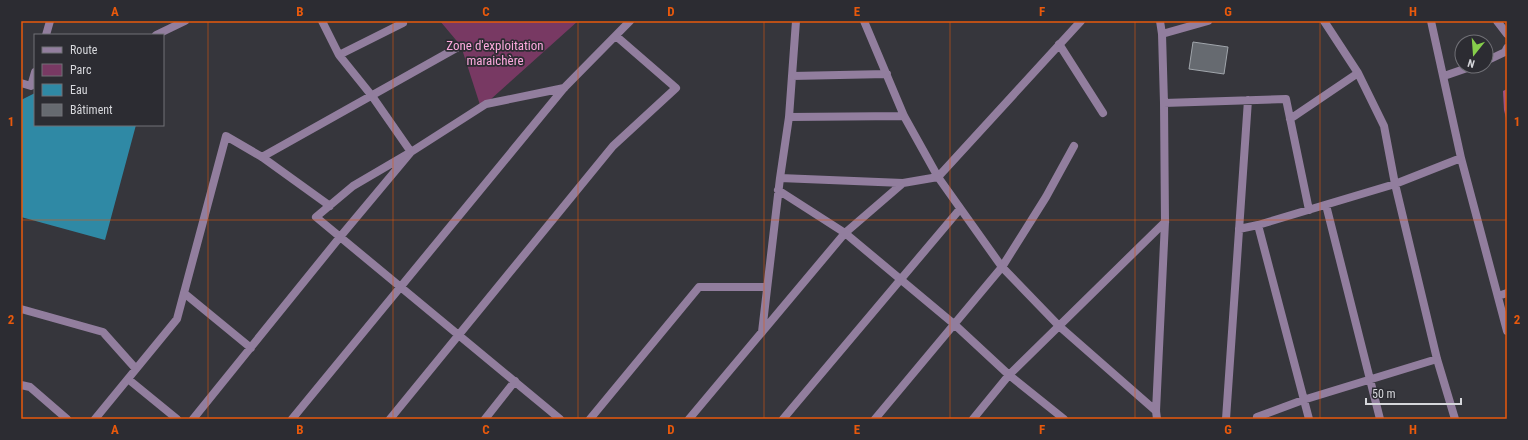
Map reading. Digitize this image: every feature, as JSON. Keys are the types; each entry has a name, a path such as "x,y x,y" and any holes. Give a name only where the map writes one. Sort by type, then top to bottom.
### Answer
{"street":[{"path":"46,34 50,21"},
{"path":"158,34 186,21"},
{"path":"322,21 339,55 372,96 412,152"},
{"path":"339,55 403,23 402,21"},
{"path":"292,419 564,88 630,21"},
{"path":"762,332 778,190 789,117 796,21"},
{"path":"864,21 904,116 938,177 1002,267 1059,326 1157,415"},
{"path":"780,178 903,183 938,177 1081,21"},
{"path":"1157,415 1165,222 1164,103 1162,34 1160,21"},
{"path":"1162,34 1208,21"},
{"path":"1324,21 1358,73 1384,126 1395,184 1437,359 1455,419"},
{"path":"1432,21 1461,158 1507,331"},
{"path":"1497,21 1507,34"},
{"path":"390,419 613,146 676,88 616,36"},
{"path":"1059,44 1103,113"},
{"path":"262,157 460,46"},
{"path":"1494,57 1505,52 1507,48"},
{"path":"1290,119 1358,73"},
{"path":"1444,76 1454,73"},
{"path":"792,76 887,74"},
{"path":"21,83 31,86 34,76"},
{"path":"560,419 316,217 352,186 412,152 486,104 564,88"},
{"path":"1164,103 1286,99 1309,210"},
{"path":"1226,419 1248,100"},
{"path":"789,117 904,116"},
{"path":"95,419 177,319 226,136 262,157 330,206"},
{"path":"875,419 1002,267 1046,198 1074,146"},
{"path":"194,419 340,237 412,152"},
{"path":"1240,229 1395,184 1461,158"},
{"path":"689,419 845,234 903,183"},
{"path":"778,190 845,234 954,324 1009,375 1064,419"},
{"path":"1326,205 1380,419"},
{"path":"784,419 960,209"},
{"path":"973,419 1009,375 1165,222"},
{"path":"1258,225 1309,419"},
{"path":"590,419 699,288 767,287"},
{"path":"184,293 251,348"},
{"path":"1498,296 1507,293"},
{"path":"21,309 103,332 136,369"},
{"path":"1257,417 1303,400 1437,359"},
{"path":"128,379 177,419"},
{"path":"485,419 515,382"},
{"path":"21,385 30,387 67,419"}],"green space":[{"name":"Zone d'exploitation maraichère","path":"440,21 578,21 481,108 461,46"}],"shaded area":[{"path":"1507,89 1507,122 1504,110 1503,91"}],"water":[{"path":"34,94 34,126 136,126 105,240 21,217 21,100"}],"building":[{"path":"1193,42 1228,47 1224,74 1189,69"}]}
